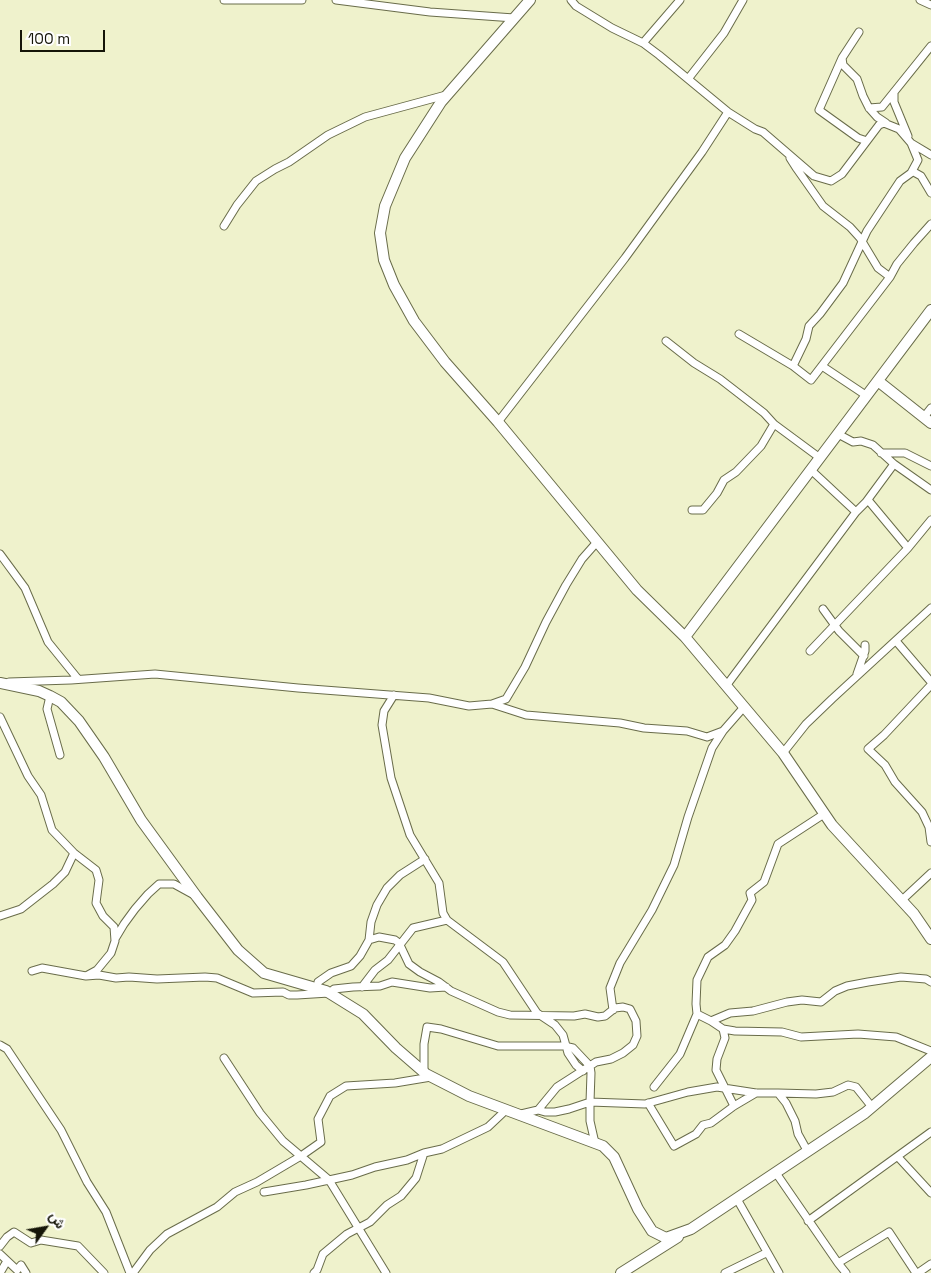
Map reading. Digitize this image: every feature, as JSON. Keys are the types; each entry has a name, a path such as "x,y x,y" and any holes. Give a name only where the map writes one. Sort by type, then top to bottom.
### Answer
{"street":[{"path":"224,0 302,0"},
{"path":"336,0 430,12 514,18"},
{"path":"530,0 447,95 405,158 385,206 380,233 384,260 394,285 414,321 445,362 498,422 637,590 685,637 783,753 832,825 901,901 914,914 931,926"},
{"path":"572,0 576,6 612,28 643,43 728,112 754,129 763,132 814,176 831,181 842,174 879,125 886,123"},
{"path":"643,43 680,0"},
{"path":"688,79 724,33 743,0"},
{"path":"920,0 931,5"},
{"path":"859,32 842,58 818,110 858,138 867,141"},
{"path":"869,108 882,107 931,46"},
{"path":"842,58 844,66 857,79 863,96 876,117 899,129 911,143 931,155"},
{"path":"793,366 806,339 809,326 843,283 867,231 900,181 912,171 918,160 894,102 894,92"},
{"path":"224,226 237,205 256,182 328,135 364,117 447,95"},
{"path":"498,422 625,258 702,152 728,112"},
{"path":"788,153 796,170 823,206 850,227 878,268 890,277"},
{"path":"912,171 921,176 931,193"},
{"path":"739,334 793,366 811,380 890,277 897,264 931,224"},
{"path":"685,637 931,310"},
{"path":"666,342 720,379 764,413 774,424 820,458"},
{"path":"822,366 867,396"},
{"path":"878,381 927,420 931,408"},
{"path":"692,510 703,510 717,493 724,480 736,472 761,446 774,424"},
{"path":"838,434 853,442 861,441 873,445 894,464 931,490"},
{"path":"881,453 905,453 931,466"},
{"path":"726,686 894,464"},
{"path":"811,470 856,512"},
{"path":"866,502 868,500 908,548"},
{"path":"810,651 908,548 931,520"},
{"path":"0,682 78,680 155,674 429,698 469,706 492,704 506,699 525,667 566,585 582,559 597,542"},
{"path":"0,554 25,588 48,642 78,680"},
{"path":"783,753 806,724 931,608"},
{"path":"823,609 835,626 864,656"},
{"path":"896,641 931,683 868,750 885,765 895,782 922,812 929,827 931,842"},
{"path":"856,677 864,656 865,645"},
{"path":"0,682 39,691 50,696 61,702 79,721 104,757 141,820 197,897 238,950 264,973 329,993 363,1014 396,1048 427,1074 469,1096 603,1146 614,1157 638,1209 652,1231 666,1238 691,1229"},
{"path":"394,695 384,711 382,725 391,778 410,835 439,883 443,913 448,920 503,962 537,1013 555,1026 562,1035 565,1046 576,1065 583,1071"},
{"path":"50,696 48,708 60,755"},
{"path":"492,704 526,715 687,731 708,737 723,731"},
{"path":"613,1010 610,988 620,963 652,910 674,865 688,817 712,748 723,731 744,707"},
{"path":"0,718 28,776 41,795 52,830 74,853 96,870 99,880 96,903 102,916 114,927 115,939"},
{"path":"654,1087 680,1054 697,1014 697,980 708,957 725,945 735,931 752,900 750,893 764,882 778,844 824,814"},
{"path":"0,916 21,909 53,884 65,872 74,853"},
{"path":"316,989 318,982 331,973 351,966 360,956 368,940 371,922 377,905 387,888 400,875 425,859"},
{"path":"901,901 931,873"},
{"path":"86,976 97,970 111,953 115,939 124,924 148,894 159,884 174,884 197,897"},
{"path":"914,914 931,939"},
{"path":"362,987 375,970 388,960 414,928 448,920"},
{"path":"368,940 379,937 394,940 400,945 409,964 420,972 446,987 510,1016 574,1016 585,1014 605,1016 615,1008 623,1007 630,1009 636,1021 637,1036 634,1045 623,1053 590,1066 557,1087 538,1110"},
{"path":"32,971 42,968 86,976 100,975 116,978 129,976 157,979 205,976 217,978 252,993 283,992 289,995 329,993 334,990 380,986 392,982 430,988 446,987"},
{"path":"711,1021 730,1013 753,1011 787,1002 802,1000 822,1002 841,989 868,982 901,977 926,979 931,982"},
{"path":"697,1014 723,1029 735,1031 782,1032 801,1037 858,1034 896,1037 931,1051"},
{"path":"427,1074 424,1044 427,1027 441,1029 498,1046 565,1046 573,1048 590,1066 590,1121 595,1143"},
{"path":"723,1029 725,1038 717,1059 716,1070 734,1106"},
{"path":"0,1045 7,1049 60,1130 87,1182 106,1212 132,1273 150,1250 167,1234 218,1207 235,1192 257,1182 321,1142 318,1119 330,1096 346,1086 395,1083 427,1074"},
{"path":"621,1273 808,1152 872,1107 931,1057"},
{"path":"224,1058 260,1114 283,1141 330,1180 386,1273"},
{"path":"518,1115 538,1110 555,1112 590,1102 618,1104 648,1103 717,1087 756,1093 816,1094 833,1092 848,1085 856,1087 872,1107"},
{"path":"648,1103 674,1146 696,1134 703,1124 711,1123 756,1093"},
{"path":"778,1093 792,1115 798,1134 808,1152"},
{"path":"264,1192 352,1175 442,1149 488,1127 506,1110"},
{"path":"808,1221 931,1132"},
{"path":"314,1273 323,1254 348,1234 370,1222 387,1205 401,1196 416,1178 424,1153"},
{"path":"898,1156 931,1193"},
{"path":"776,1173 846,1273"},
{"path":"737,1199 779,1273"},
{"path":"0,1246 14,1232 31,1243 41,1240 78,1246 104,1273"},
{"path":"838,1263 889,1232 917,1273 931,1264"},
{"path":"725,1273 766,1253"},
{"path":"0,1254 16,1270 21,1265 26,1273"},
{"path":"0,1273 7,1261"}]}
